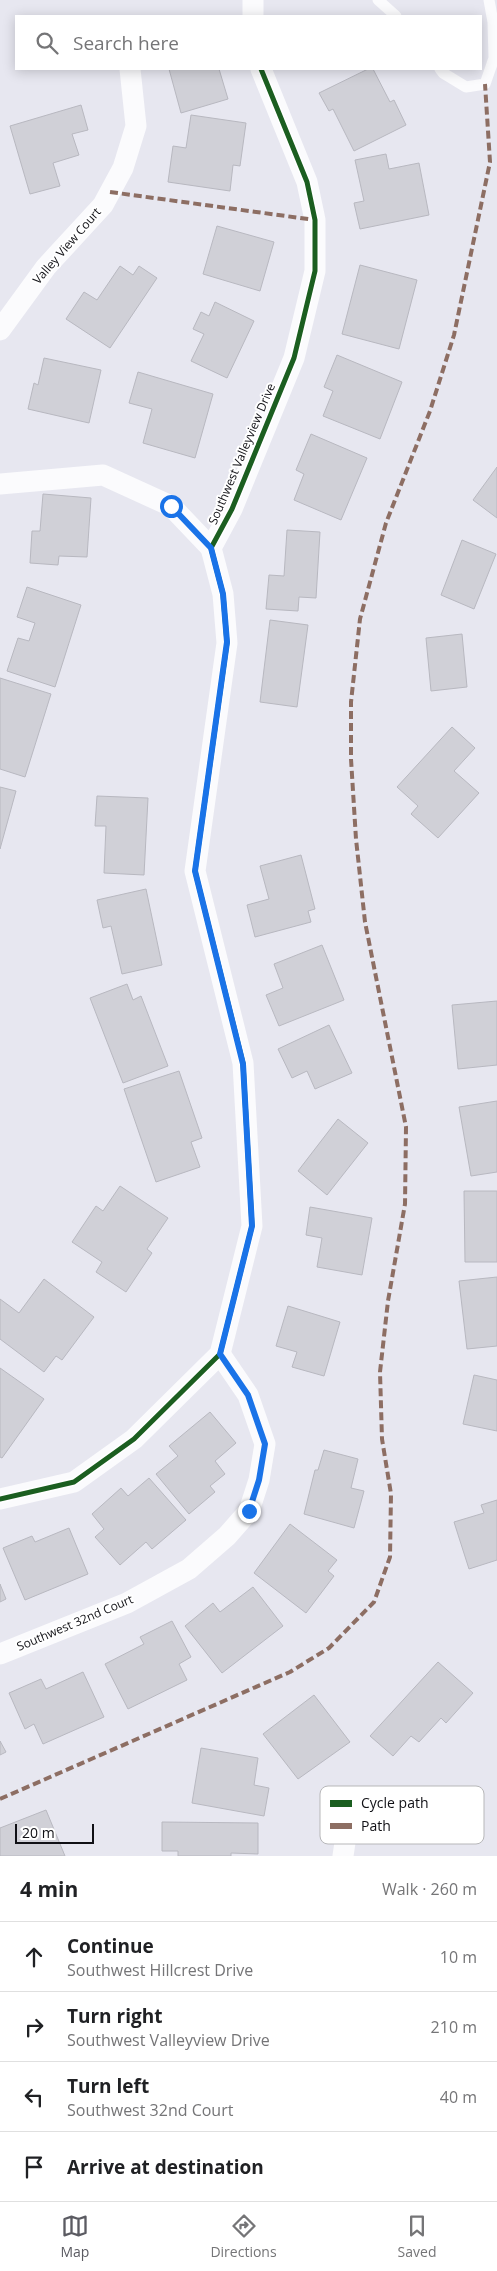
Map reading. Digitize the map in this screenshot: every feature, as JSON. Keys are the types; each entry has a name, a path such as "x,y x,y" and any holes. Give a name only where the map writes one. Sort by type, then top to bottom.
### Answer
{"street":[{"path":"253,0 253,15"},
{"name":"Valley View Court","path":"0,330 46,267 103,205 123,168 136,126 130,70"},
{"name":"Southwest Valleyview Drive","path":"211,548 232,509 294,358 316,270 315,220 307,182 261,70"},
{"path":"0,484 103,475 171,506 211,548 223,594 227,642 195,871 243,1064 252,1226 220,1354 134,1439 74,1482 0,1499"},
{"name":"Southwest 32nd Court","path":"0,1654 127,1603 189,1568 227,1536 249,1511 259,1480 265,1444 248,1395 220,1354"}],"lane":[{"path":"378,0 395,15"},
{"path":"441,70 466,86 485,84 494,58 493,22 489,0"}],"building":[{"path":"169,70 219,70 228,99 181,113"},
{"path":"366,70 374,70 390,102 394,100 406,125 354,151 333,109 329,111 319,93"},
{"path":"81,105 88,130 72,134 79,155 53,163 60,186 30,194 10,126"},
{"path":"191,115 246,123 240,166 233,165 230,191 168,182 173,146 186,148"},
{"path":"386,154 389,169 419,163 429,215 360,229 354,203 364,201 355,160"},
{"path":"217,226 274,242 260,291 203,274"},
{"path":"360,265 417,280 399,349 342,334"},
{"path":"120,266 133,275 139,266 157,278 110,348 66,319 84,292 97,300"},
{"path":"215,302 254,321 227,378 191,361 204,334 193,329 201,312 209,316"},
{"path":"337,355 402,382 380,439 323,416 333,391 324,387"},
{"path":"44,358 101,370 89,423 28,409 34,383 38,385"},
{"path":"138,372 213,394 195,458 143,443 152,409 129,403"},
{"path":"311,434 367,458 341,520 294,500 304,474 296,470"},
{"path":"497,467 497,518 473,500"},
{"path":"43,494 91,498 87,557 59,556 58,565 30,563 32,531 40,531"},
{"path":"287,530 320,532 316,598 299,597 298,611 266,609 269,575 284,576"},
{"path":"462,540 496,554 474,609 441,595"},
{"path":"27,587 81,605 55,687 7,671 18,638 29,641 35,623 17,617"},
{"path":"270,620 308,625 297,707 260,702"},
{"path":"462,634 467,687 431,691 426,638"},
{"path":"0,678 51,694 25,777 0,769"},
{"path":"452,727 475,748 454,771 479,793 438,838 411,814 418,806 397,787"},
{"path":"0,787 16,791 0,849"},
{"path":"97,796 148,798 144,875 104,873 106,826 95,826"},
{"path":"301,855 315,909 308,911 311,922 255,937 247,905 269,899 260,866"},
{"path":"146,889 162,965 122,974 111,926 103,928 97,900"},
{"path":"322,945 344,1000 279,1026 266,995 283,988 274,964"},
{"path":"127,984 133,1000 141,996 168,1066 123,1083 90,998"},
{"path":"497,1001 497,1065 458,1069 452,1005"},
{"path":"329,1025 352,1073 315,1089 307,1071 292,1078 278,1049"},
{"path":"179,1071 202,1138 191,1142 200,1167 156,1182 124,1089"},
{"path":"497,1101 497,1172 471,1176 459,1107"},
{"path":"338,1119 368,1143 327,1195 298,1171"},
{"path":"120,1186 168,1218 147,1249 152,1253 126,1292 96,1272 102,1262 72,1242 96,1206 103,1211"},
{"path":"464,1191 497,1191 497,1262 465,1262"},
{"path":"310,1207 372,1218 362,1275 317,1267 322,1238 306,1235"},
{"path":"497,1277 497,1346 467,1349 459,1281"},
{"path":"44,1279 94,1317 62,1360 56,1356 44,1372 0,1339 0,1299 19,1313"},
{"path":"288,1306 340,1322 324,1376 292,1367 297,1352 276,1346"},
{"path":"0,1368 44,1399 2,1458 0,1457"},
{"path":"474,1375 497,1380 497,1431 463,1424"},
{"path":"210,1412 236,1443 215,1461 225,1474 210,1486 215,1492 189,1514 156,1474 178,1456 169,1446"},
{"path":"324,1450 358,1459 351,1488 364,1491 354,1528 304,1514 315,1470 318,1470"},
{"path":"149,1478 186,1520 152,1549 146,1542 120,1565 95,1537 104,1529 92,1514 121,1488 128,1496"},
{"path":"497,1500 497,1560 469,1569 454,1522 484,1513 481,1505"},
{"path":"290,1524 337,1560 328,1571 334,1576 306,1613 254,1573"},
{"path":"69,1528 88,1574 25,1600 3,1548 32,1536 35,1542"},
{"path":"0,1584 6,1599 0,1602"},
{"path":"253,1587 283,1626 222,1673 185,1626 213,1603 220,1612"},
{"path":"172,1621 191,1657 179,1664 187,1680 128,1709 105,1664 144,1644 140,1637"},
{"path":"438,1662 473,1693 446,1723 441,1718 419,1742 411,1736 393,1756 370,1736"},
{"path":"83,1672 104,1717 43,1744 34,1724 25,1729 9,1693 41,1679 46,1689"},
{"path":"314,1695 350,1742 298,1779 263,1734"},
{"path":"0,1741 6,1752 0,1755"},
{"path":"201,1748 258,1758 254,1785 269,1788 264,1816 192,1803"},
{"path":"46,1810 65,1856 0,1856 0,1828"},
{"path":"162,1822 258,1823 258,1854 231,1853 231,1856 178,1856 178,1851 162,1851"}],"marked path":[{"path":"0,1799 290,1672 329,1648 374,1602 390,1557 391,1494 382,1439 380,1372 388,1301 405,1204 406,1127 365,922 356,839 351,759 351,702 360,619 386,523 430,411 454,335 490,162 485,84"},
{"path":"110,192 315,220"}],"cycle path":[{"path":"0,1499 74,1482 134,1439 220,1354 252,1226 243,1063 195,871 227,643 223,594 211,548 232,509 294,358 315,271 315,220 307,182 261,70"}],"route":[{"path":"171,506 211,548 223,594 227,642 195,871 243,1064 252,1226 220,1354 248,1395 265,1444 259,1480 249,1511"}]}
